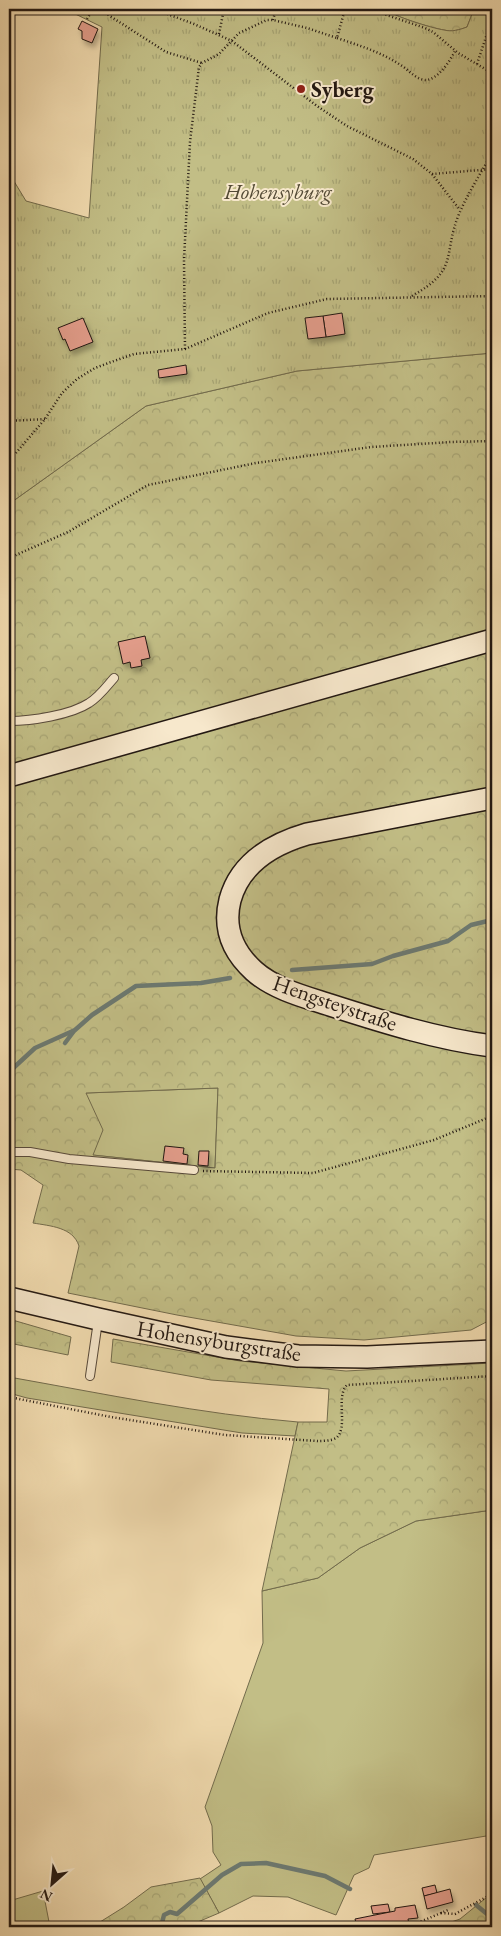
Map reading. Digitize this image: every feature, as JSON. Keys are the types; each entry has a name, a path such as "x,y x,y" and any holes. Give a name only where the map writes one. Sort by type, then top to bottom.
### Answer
{"main road":[{"path":"9,776 492,640"},
{"name":"Hengsteystraße","path":"492,798 307,834 289,840 254,861 239,877 232,893 227,926 232,942 246,963 264,979 304,996 392,1025 492,1046"},
{"name":"Hohensyburgstraße","path":"9,1298 226,1347 298,1356 367,1357 492,1351"}],"lane":[{"path":"9,721 35,719 78,709 96,698 114,678"},
{"path":"9,1152 30,1152 69,1159 194,1170"},
{"path":"90,1376 98,1319"}],"path":[{"path":"87,19 93,9"},
{"path":"99,9 166,52 202,63"},
{"path":"154,9 232,41 316,106 348,126 413,159 432,174 460,210"},
{"path":"219,35 224,9"},
{"path":"273,20 276,9"},
{"path":"338,38 346,9"},
{"path":"368,9 425,28 440,37 455,51 492,73"},
{"path":"185,350 184,260 190,142 199,68 202,63 219,54 240,33 267,20 307,28 384,55 419,79 427,80 434,77 444,68 455,51"},
{"path":"477,64 487,34 492,36"},
{"path":"411,297 430,286 446,266 460,210 492,153"},
{"path":"432,174 492,168"},
{"path":"9,461 45,419 62,393 77,379 95,368 134,354 185,350 268,313 327,299 492,296"},
{"path":"9,421 45,419"},
{"path":"9,558 68,532 148,485 256,463 371,447 492,441"},
{"path":"194,1170 313,1174 434,1140 492,1116"},
{"path":"9,1397 102,1415 225,1435 316,1441 330,1440 337,1437 340,1432 343,1393 347,1385 492,1376"},
{"path":"441,1913 455,1914 492,1894"},
{"path":"408,1927 448,1910"}],"green space":[{"name":"Hohensyburg","path":"65,9 384,9 412,21 450,31 467,27 474,9 492,9 492,353 297,371 146,406 9,504 9,173 26,201 89,218 102,27"},
{"path":"384,9 474,9 467,27 450,31 412,21"},
{"path":"492,353 492,1319 471,1330 364,1340 296,1336 68,1293 79,1246 72,1235 60,1228 33,1223 43,1185 21,1170 9,1169 9,504 146,406 297,371","holes":["218,1088 215,1168 93,1155 103,1130 86,1093"]},
{"path":"218,1088 215,1168 92,1155 86,1093"},
{"path":"9,1319 71,1337 68,1355 9,1343"},
{"path":"113,1339 240,1361 346,1371 492,1363 492,1510 416,1521 360,1548 318,1578 262,1591 298,1422 327,1422 329,1389 211,1380 111,1362"},
{"path":"9,1377 189,1409 298,1422 295,1436 242,1433 27,1398 9,1393"},
{"path":"492,1510 492,1835 374,1855 369,1868 354,1875 336,1915 288,1897 253,1896 219,1913 200,1879 221,1865 213,1852 212,1826 205,1807 263,1643 262,1591 318,1578 360,1548 416,1521"},
{"path":"200,1878 219,1913 186,1927 92,1927 151,1887"},
{"path":"43,1891 50,1927 9,1927 9,1901"},
{"path":"492,1893 492,1927 437,1927 460,1919"}],"building":[{"path":"82,21 98,29 92,43 82,39 82,31 78,29"},
{"path":"342,313 345,334 326,337 323,316"},
{"path":"323,316 326,337 308,339 305,318"},
{"path":"83,318 93,342 70,351 58,328"},
{"path":"186,365 187,374 159,378 158,370"},
{"path":"145,636 150,658 141,660 142,666 131,668 130,662 123,664 118,642"},
{"path":"165,1146 184,1148 183,1154 188,1155 187,1164 163,1161"},
{"path":"199,1151 209,1151 208,1166 198,1165"},
{"path":"435,1885 437,1893 424,1896 422,1888"},
{"path":"450,1889 453,1902 427,1909 424,1896"},
{"path":"388,1904 390,1912 373,1914 371,1906"},
{"path":"415,1905 418,1918 408,1919 409,1925 399,1927 357,1927 355,1919 395,1911 395,1908"}],"waterway":[{"path":"292,970 372,964 393,956 448,941 471,925 492,920"},
{"path":"9,1072 35,1048 75,1030 92,1015 136,986 201,983 230,978"},
{"path":"65,1043 74,1031"},
{"path":"161,1927 164,1915 170,1912 177,1914 222,1875 241,1864 266,1863 325,1876 350,1889"},
{"path":"476,1905 492,1918"}],"place":[{"name":"Syberg","path":"301,89"}]}
